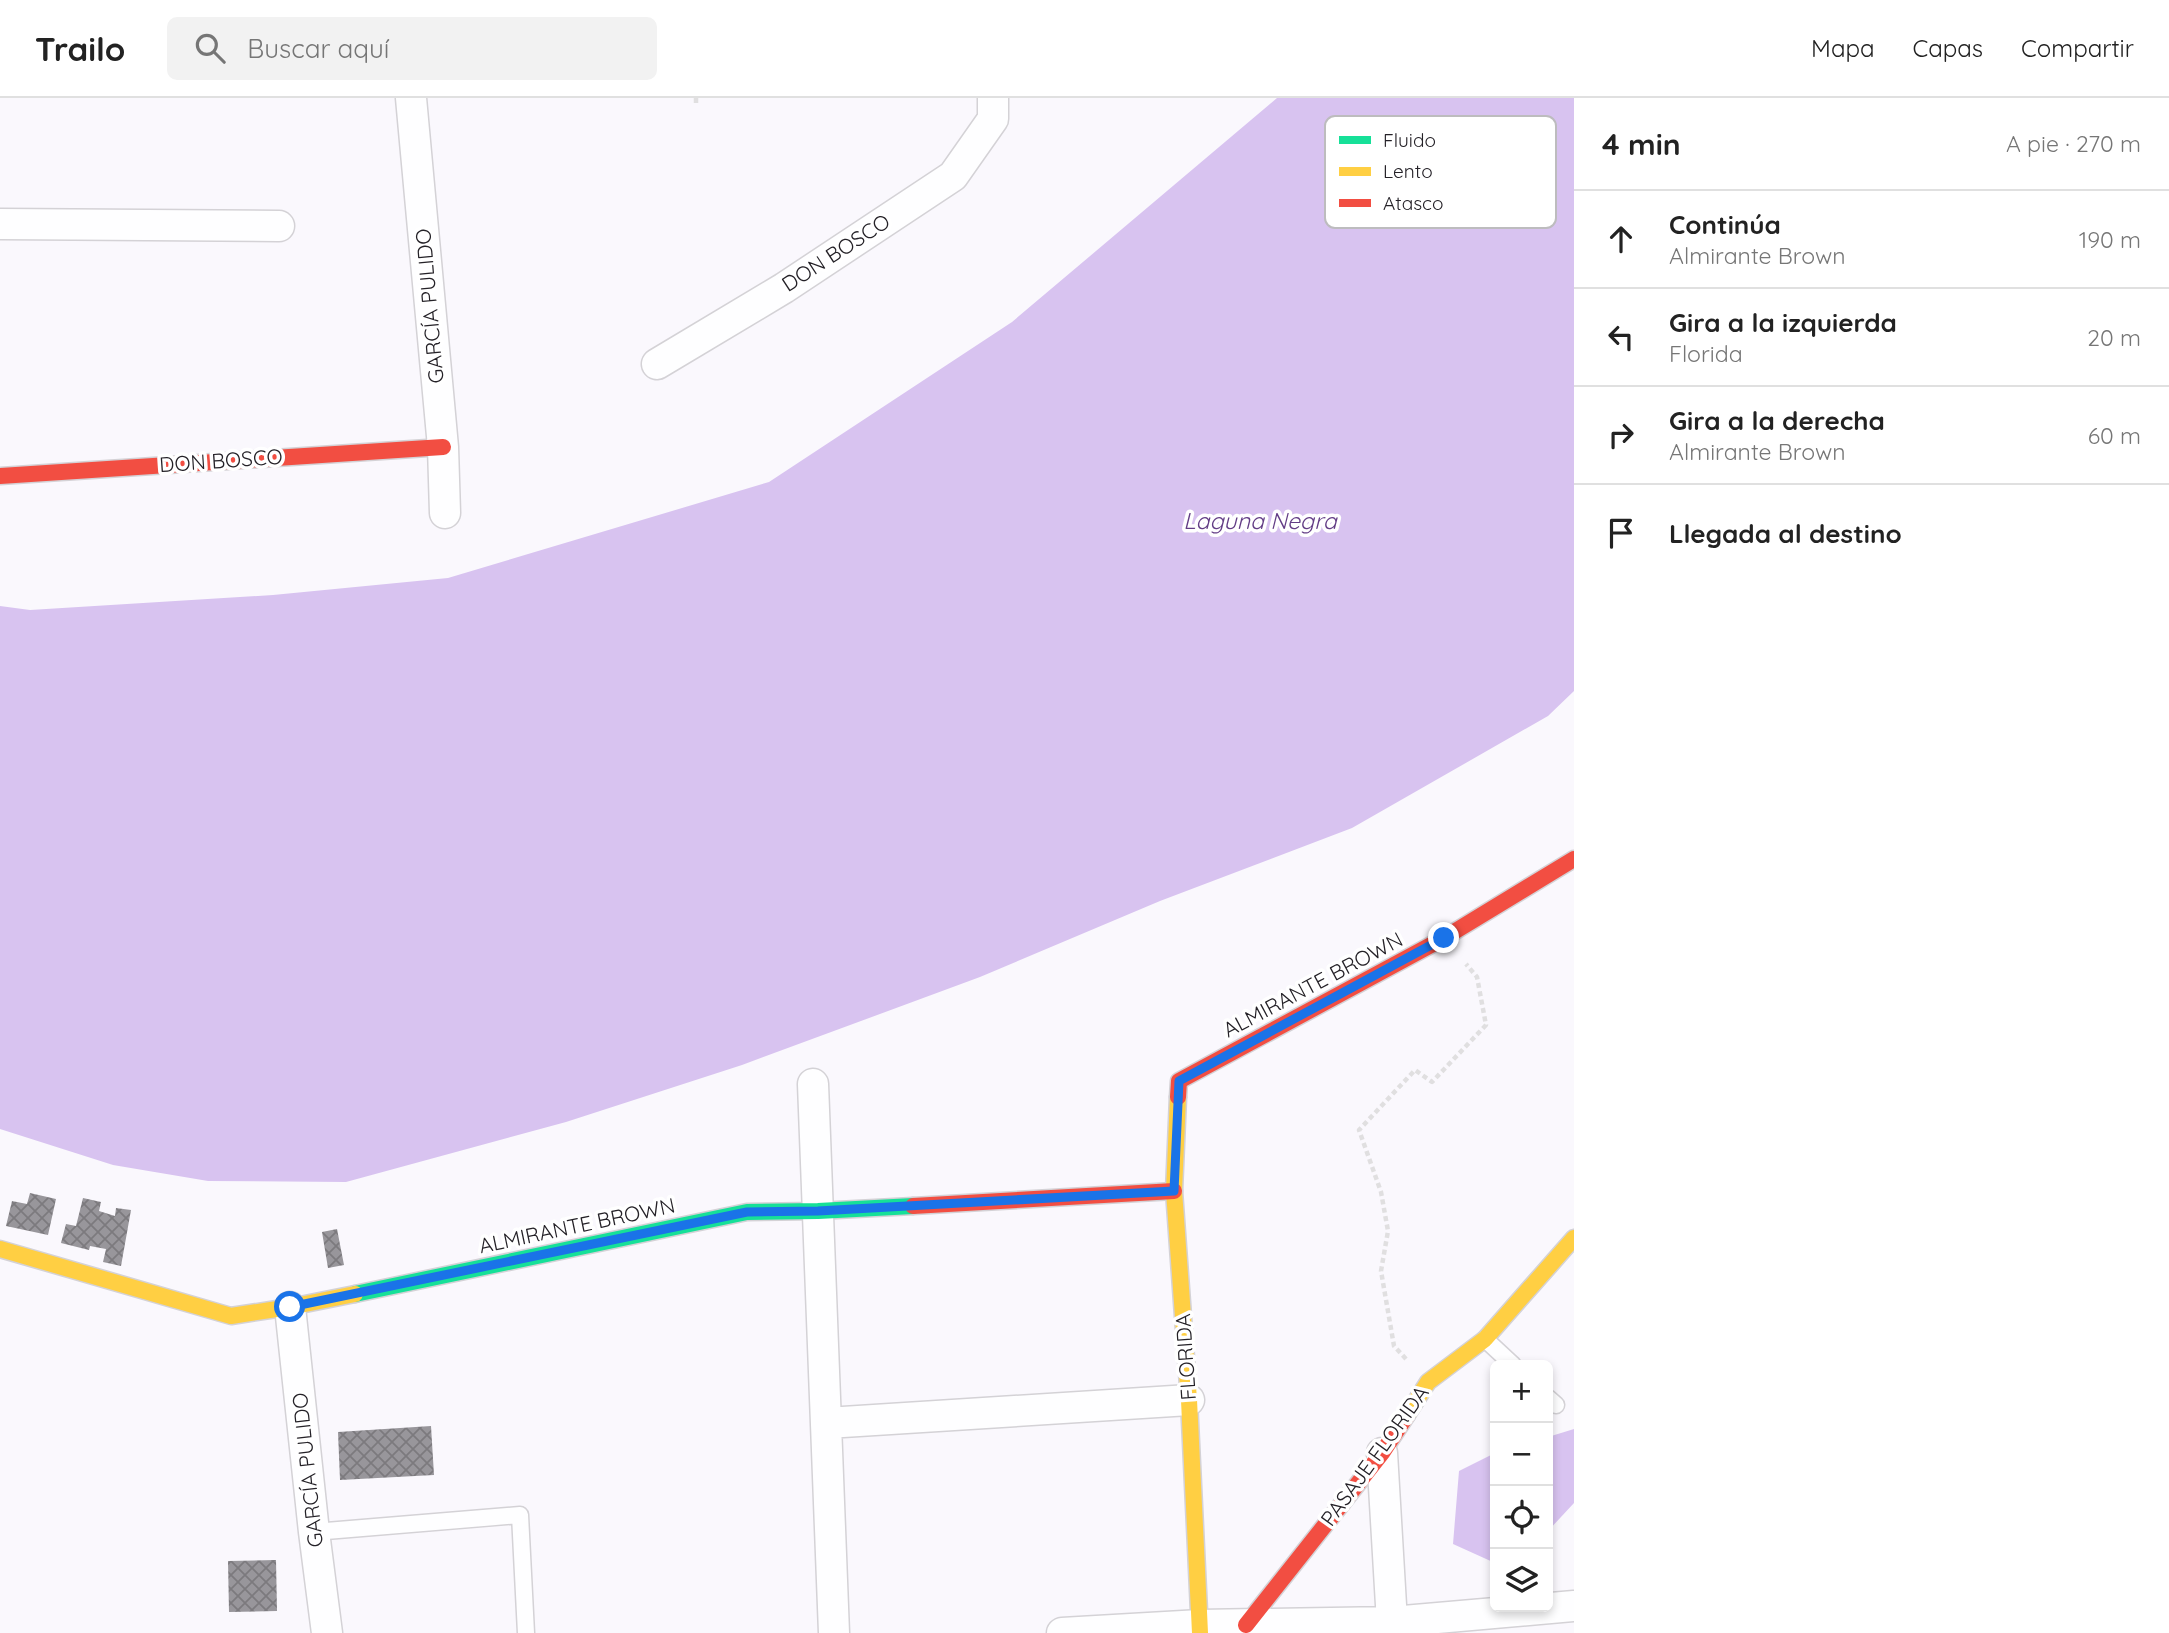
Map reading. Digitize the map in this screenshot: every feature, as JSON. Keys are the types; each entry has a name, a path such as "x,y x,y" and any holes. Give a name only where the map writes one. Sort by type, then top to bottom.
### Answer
{"street":[{"name":"GARCÍA PULIDO","path":"411,98 443,447 444,513"},
{"name":"DON BOSCO","path":"657,364 784,288 953,176 993,108"},
{"path":"0,224 279,226"},
{"name":"DON BOSCO","path":"0,476 443,447"},
{"name":"ALMIRANTE BROWN","path":"1179,1081 1444,938 1574,859"},
{"name":"FLORIDA","path":"1179,1081 1174,1191 1189,1400 1200,1629"},
{"path":"813,1084 834,1633"},
{"name":"ALMIRANTE BROWN","path":"0,1250 231,1316 290,1307 747,1212 818,1211 1174,1191"},
{"name":"PASAJE FLORIDA","path":"1246,1625 1382,1453 1428,1382 1485,1339 1574,1238"},
{"name":"GARCÍA PULIDO","path":"290,1307 327,1633"},
{"path":"827,1423 1189,1400"},
{"path":"1382,1453 1392,1622"},
{"path":"1062,1633 1392,1622 1574,1606"}],"lane":[{"path":"1485,1339 1508,1360"},
{"path":"314,1532 520,1515 526,1633"}],"path":[{"path":"1428,1382 1394,1346 1381,1271 1388,1231 1381,1192 1359,1130 1415,1070 1432,1082 1486,1025 1477,977 1444,938"}],"water":[{"name":"Laguna Negra","path":"1277,98 1574,98 1574,691 1548,716 1352,828 1160,901 980,977 742,1065 566,1122 346,1182 208,1181 113,1165 0,1129 0,606 30,610 273,595 448,578 769,482 1012,322"},
{"path":"1574,1429 1574,1503 1553,1526 1553,1486 1553,1435"},
{"path":"1490,1456 1490,1561 1453,1544 1459,1471"}],"building":[{"path":"30,1193 56,1199 48,1235 6,1226 12,1201 27,1204"},
{"path":"83,1198 101,1202 99,1211 115,1216 116,1208 131,1210 121,1266 103,1262 106,1249 90,1246 89,1250 61,1243 66,1224 76,1226"},
{"path":"337,1229 344,1265 328,1268 322,1232"},
{"path":"431,1426 434,1475 340,1480 338,1432"},
{"path":"276,1560 277,1611 229,1612 228,1561"}],"traffic: fast":[{"path":"355,1294 747,1212 913,1206"}],"traffic: slow":[{"path":"1178,1097 1174,1191 1189,1400 1200,1633"},
{"path":"1407,1415 1428,1382 1485,1339 1574,1238"},
{"path":"0,1249 231,1316 355,1294"}],"traffic: jam":[{"path":"0,476 443,447"},
{"path":"1178,1097 1179,1081 1444,938 1574,859"},
{"path":"913,1206 1174,1191"},
{"path":"1246,1625 1382,1453 1407,1415"}],"route":[{"path":"290,1307 747,1212 818,1211 1174,1191 1179,1081 1444,938"}]}
